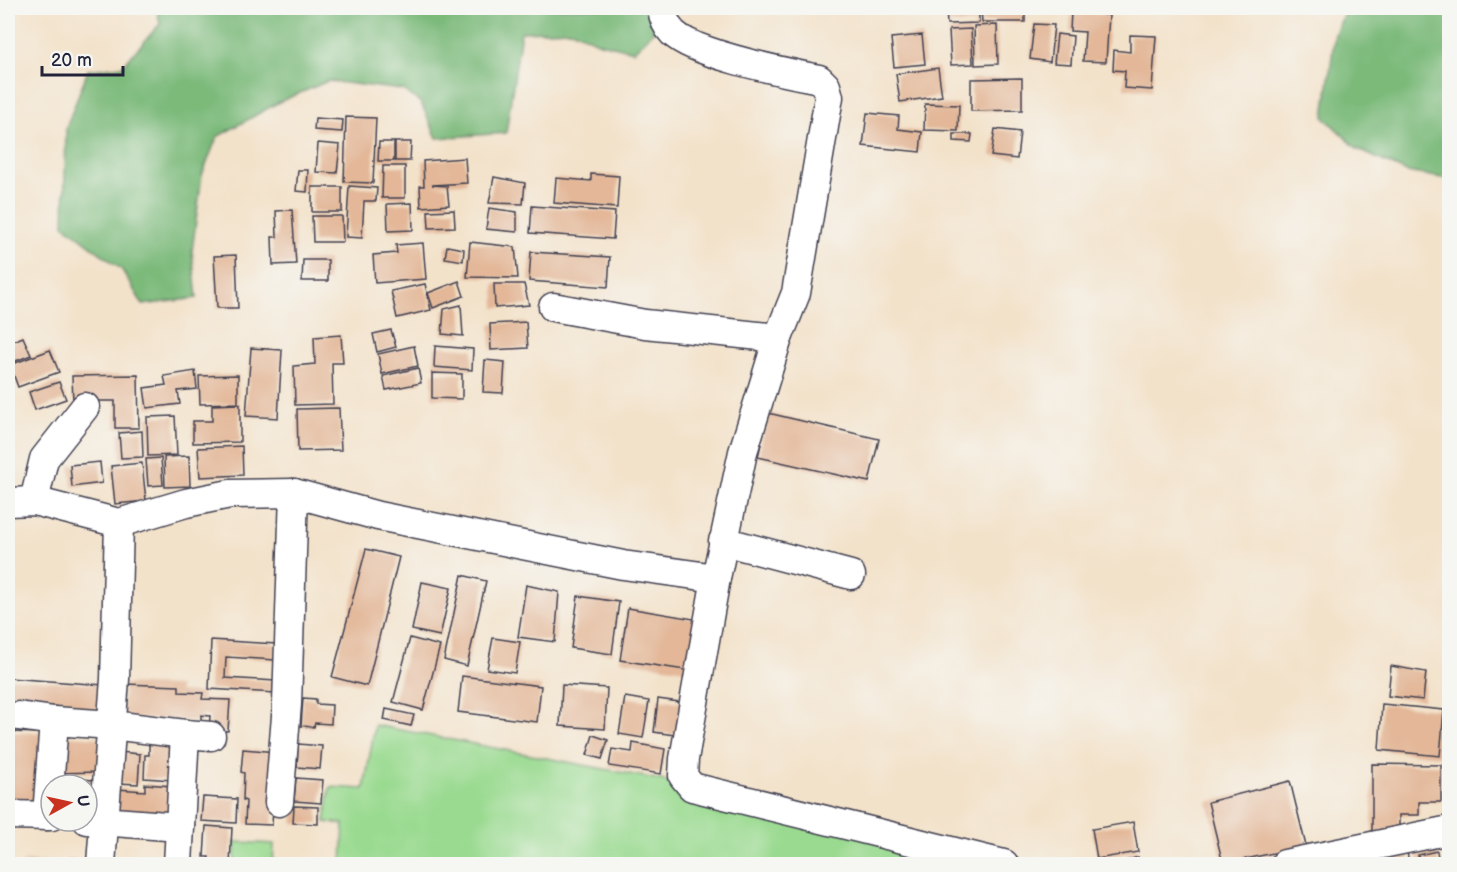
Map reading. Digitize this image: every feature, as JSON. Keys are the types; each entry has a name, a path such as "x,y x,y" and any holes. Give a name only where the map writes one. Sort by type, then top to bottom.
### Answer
{"street":[{"path":"662,8 663,18 671,32 684,41 751,64 819,79 826,86 829,97 796,293 778,338 743,452 723,541 684,759 683,776 692,787 987,862"},
{"path":"553,307 645,324 778,338"},
{"path":"85,407 44,459 20,501 119,524 186,503 230,494 294,493 400,521 623,564 716,578"},
{"path":"279,802 287,704 294,493"},
{"path":"99,798 112,725 119,524"},
{"path":"723,541 851,575"},
{"path":"18,716 198,735 180,827 178,864"},
{"path":"51,773 54,721"},
{"path":"8,819 39,817"},
{"path":"99,821 180,827"},
{"path":"1284,864 1319,860 1449,830"},
{"path":"97,833 101,864"}],"green space":[{"path":"157,8 676,8 634,51 600,43 571,30 521,32 506,133 437,138 421,103 403,90 328,81 279,102 217,137 202,175 192,251 197,298 143,305 122,270 64,225 66,128 88,70 122,66 160,24"},
{"path":"1347,8 1449,8 1449,179 1407,172 1357,149 1324,117 1335,33"},
{"path":"375,725 661,780 963,860 962,864 342,864 344,824 325,822 330,787 364,789"},
{"path":"235,842 274,844 273,864 235,864"}],"building":[{"path":"946,8 979,8 979,23 947,24"},
{"path":"981,8 1025,8 1025,22 982,22"},
{"path":"1071,12 1109,15 1106,62 1083,61 1085,32 1070,31"},
{"path":"1034,24 1054,25 1050,62 1030,59"},
{"path":"997,25 998,64 975,65 974,26"},
{"path":"971,29 973,64 951,65 949,30"},
{"path":"1057,34 1073,36 1071,64 1054,63"},
{"path":"922,35 925,64 894,67 891,38"},
{"path":"1130,35 1156,36 1152,90 1124,88 1125,71 1113,70 1114,50 1130,52"},
{"path":"938,68 942,96 900,102 896,74"},
{"path":"1022,78 1022,110 971,111 971,79"},
{"path":"925,104 959,105 958,131 924,130"},
{"path":"867,113 899,116 898,129 922,132 920,152 863,146"},
{"path":"346,117 376,118 373,183 344,182"},
{"path":"315,118 343,120 342,132 314,130"},
{"path":"995,129 1020,132 1017,159 991,156"},
{"path":"954,134 972,134 971,142 954,141"},
{"path":"379,142 394,142 394,161 378,161"},
{"path":"395,142 411,142 410,161 395,161"},
{"path":"318,143 340,145 337,173 316,172"},
{"path":"465,158 467,183 432,185 447,186 449,205 421,207 420,186 424,186 423,161"},
{"path":"383,166 405,166 405,198 382,198"},
{"path":"298,170 308,170 307,192 296,191"},
{"path":"591,174 619,176 617,208 554,203 556,178 591,181"},
{"path":"494,177 525,183 523,204 489,203"},
{"path":"349,186 377,188 376,201 364,201 362,238 346,237"},
{"path":"312,187 342,187 342,212 312,212"},
{"path":"412,203 413,230 388,231 387,204"},
{"path":"532,206 615,212 613,239 530,233"},
{"path":"489,208 517,212 517,232 486,229"},
{"path":"292,210 296,264 273,265 272,237 277,237 276,211"},
{"path":"454,210 455,227 429,228 428,211"},
{"path":"312,216 342,216 343,242 313,242"},
{"path":"470,242 515,247 518,278 467,277"},
{"path":"423,243 426,279 375,283 373,255 397,253 396,245"},
{"path":"447,246 464,249 463,261 445,258"},
{"path":"531,252 610,257 608,287 529,281"},
{"path":"236,255 238,308 217,308 214,256"},
{"path":"303,260 328,260 328,281 302,281"},
{"path":"459,281 464,296 433,308 428,293"},
{"path":"425,284 431,310 397,318 391,291"},
{"path":"494,284 524,284 529,305 495,308"},
{"path":"461,305 463,336 442,334 444,309"},
{"path":"526,322 528,348 491,350 490,324"},
{"path":"391,330 396,347 377,352 373,334"},
{"path":"341,335 343,363 332,363 333,404 295,405 294,366 315,364 314,337"},
{"path":"23,337 31,355 8,364 8,343"},
{"path":"414,346 418,366 382,374 378,354"},
{"path":"435,346 473,349 472,370 434,367"},
{"path":"251,348 282,350 278,418 246,416"},
{"path":"50,350 59,372 18,387 10,365"},
{"path":"485,360 505,362 503,393 483,392"},
{"path":"418,368 421,383 386,390 383,376"},
{"path":"195,371 197,389 178,391 180,404 147,408 144,388 166,385 164,376"},
{"path":"432,373 462,374 462,399 432,398"},
{"path":"138,375 139,428 115,428 115,401 73,401 72,376"},
{"path":"238,375 238,403 200,404 199,376"},
{"path":"59,382 66,399 35,410 29,392"},
{"path":"240,404 240,442 193,443 193,421 212,421 212,405"},
{"path":"339,408 341,450 298,451 297,409"},
{"path":"768,413 879,439 869,482 758,457"},
{"path":"175,416 177,455 148,456 147,417"},
{"path":"142,431 143,457 121,458 119,433"},
{"path":"242,446 243,475 200,477 198,448"},
{"path":"189,456 190,486 165,487 164,457"},
{"path":"161,458 163,485 148,486 146,459"},
{"path":"100,462 102,483 72,487 70,465"},
{"path":"142,463 146,501 115,504 111,466"},
{"path":"366,549 399,557 367,686 332,677"},
{"path":"462,575 486,581 467,666 444,660"},
{"path":"422,582 451,588 440,636 412,630"},
{"path":"526,585 559,592 555,642 518,637"},
{"path":"578,596 619,602 612,654 571,648"},
{"path":"628,608 706,621 698,672 620,660"},
{"path":"410,638 440,646 423,710 393,702"},
{"path":"493,638 520,642 515,673 487,669"},
{"path":"211,640 277,644 276,660 226,657 225,678 276,681 275,693 209,689"},
{"path":"1391,666 1426,672 1423,700 1388,696"},
{"path":"462,676 541,686 537,722 458,712"},
{"path":"8,678 104,685 102,714 8,708"},
{"path":"124,684 179,686 179,692 203,693 202,699 230,700 228,731 209,730 210,716 201,715 201,722 122,717"},
{"path":"562,685 607,688 605,729 560,726"},
{"path":"625,697 649,701 643,738 619,734"},
{"path":"303,698 316,699 316,704 332,705 331,724 315,723 314,727 301,726"},
{"path":"658,699 686,703 681,736 654,732"},
{"path":"1382,704 1444,710 1440,756 1379,750"},
{"path":"386,709 414,715 411,726 384,720"},
{"path":"8,732 41,733 37,809 8,808"},
{"path":"58,735 101,738 99,772 56,773"},
{"path":"593,735 608,740 602,759 587,755"},
{"path":"149,743 172,744 172,780 144,778 145,755 149,755"},
{"path":"633,743 665,749 661,774 609,766 612,749 632,752"},
{"path":"298,744 322,746 320,769 297,767"},
{"path":"243,749 276,752 272,825 245,824 244,773 241,772"},
{"path":"119,752 140,754 138,784 117,783"},
{"path":"1372,764 1441,765 1441,802 1419,802 1419,815 1399,815 1399,836 1372,836"},
{"path":"296,778 323,780 321,803 294,801"},
{"path":"1290,781 1306,846 1223,864 1208,802"},
{"path":"145,784 172,786 169,820 116,810 117,789 145,791"},
{"path":"203,797 237,799 236,823 201,821"},
{"path":"294,806 318,807 318,824 293,823"},
{"path":"1133,822 1138,852 1097,859 1092,829"},
{"path":"206,826 232,828 230,864 208,864 209,857 204,857"},
{"path":"1407,851 1409,864 1379,864 1378,856"},
{"path":"1437,851 1439,864 1419,864 1418,855"},
{"path":"1138,857 1140,864 1116,864"},
{"path":"68,859 93,861 93,864 68,864"},
{"path":"23,861 62,863 62,864 23,864"}]}
